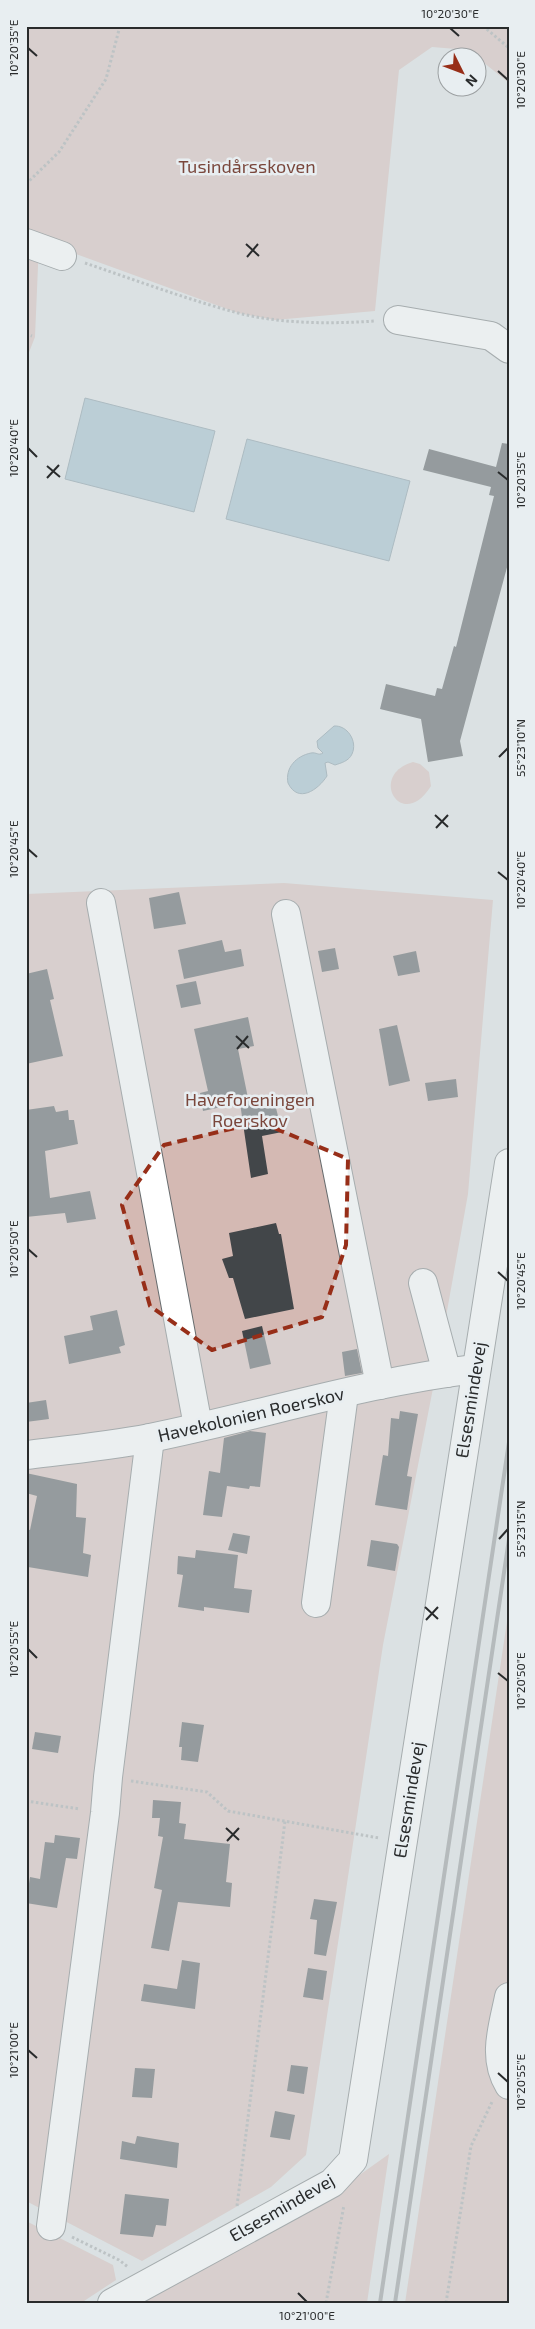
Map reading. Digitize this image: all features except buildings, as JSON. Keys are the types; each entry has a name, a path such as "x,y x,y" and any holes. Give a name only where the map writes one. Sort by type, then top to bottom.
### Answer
{"street":[{"path":"26,243 62,256"},
{"path":"398,320 491,336 509,349"},
{"path":"101,903 198,1426"},
{"path":"286,914 380,1386"},
{"name":"Elsesmindevej","path":"112,2303 332,2182 353,2160 475,1369 509,1163"},
{"path":"423,1283 447,1373"},
{"name":"Havekolonien Roerskov","path":"26,1455 150,1438 380,1386 475,1369"},
{"path":"316,1603 344,1394"},
{"path":"51,2226 105,1813 150,1438"},
{"path":"506,2081 498,2048 509,1997"}],"path":[{"path":"26,184 59,152 106,79 120,26"},
{"path":"483,26 509,48"},
{"path":"62,256 238,313 275,320 341,323 398,320"},
{"path":"26,334 32,336"},
{"path":"108,1777 207,1792 228,1811 402,1842"},
{"path":"26,1801 105,1813"},
{"path":"233,2237 285,1821"},
{"path":"446,2303 471,2146 506,2081"},
{"path":"326,2303 346,2198"},
{"path":"51,2226 119,2260 135,2274 141,2286"}],"highlighted area":[{"path":"260,1122 348,1159 346,1245 322,1317 212,1350 150,1306 122,1205 164,1145"}],"green space":[{"name":"Tusindårsskoven","path":"26,26 509,26 509,83 488,66 488,48 432,47 399,70 375,311 275,320 238,313 54,246 39,243 35,337 26,360"},
{"path":"413,762 420,764 429,772 431,786 420,799 409,804 400,802 394,796 391,788 392,778 399,769"},
{"name":"Haveforeningen Roerskov","path":"284,883 493,900 468,1194 435,1378 383,1645 306,2155 271,2187 142,2261 26,2201 26,894"},
{"path":"509,1608 509,2303 405,2303"},
{"path":"389,2154 367,2303 142,2303 306,2213"},
{"path":"26,2221 113,2265 116,2280 81,2303 26,2303"}],"water":[{"path":"85,398 215,431 194,512 65,479"},
{"path":"247,439 410,481 389,561 226,519"},
{"path":"334,726 343,728 350,735 354,744 351,756 347,760 335,765 328,762 325,763 327,776 319,786 308,793 297,793 288,783 290,768 301,757 311,753 323,753 318,748 317,741"}],"railway":[{"path":"380,2303 509,1442"},
{"path":"395,2303 509,1539"}]}
